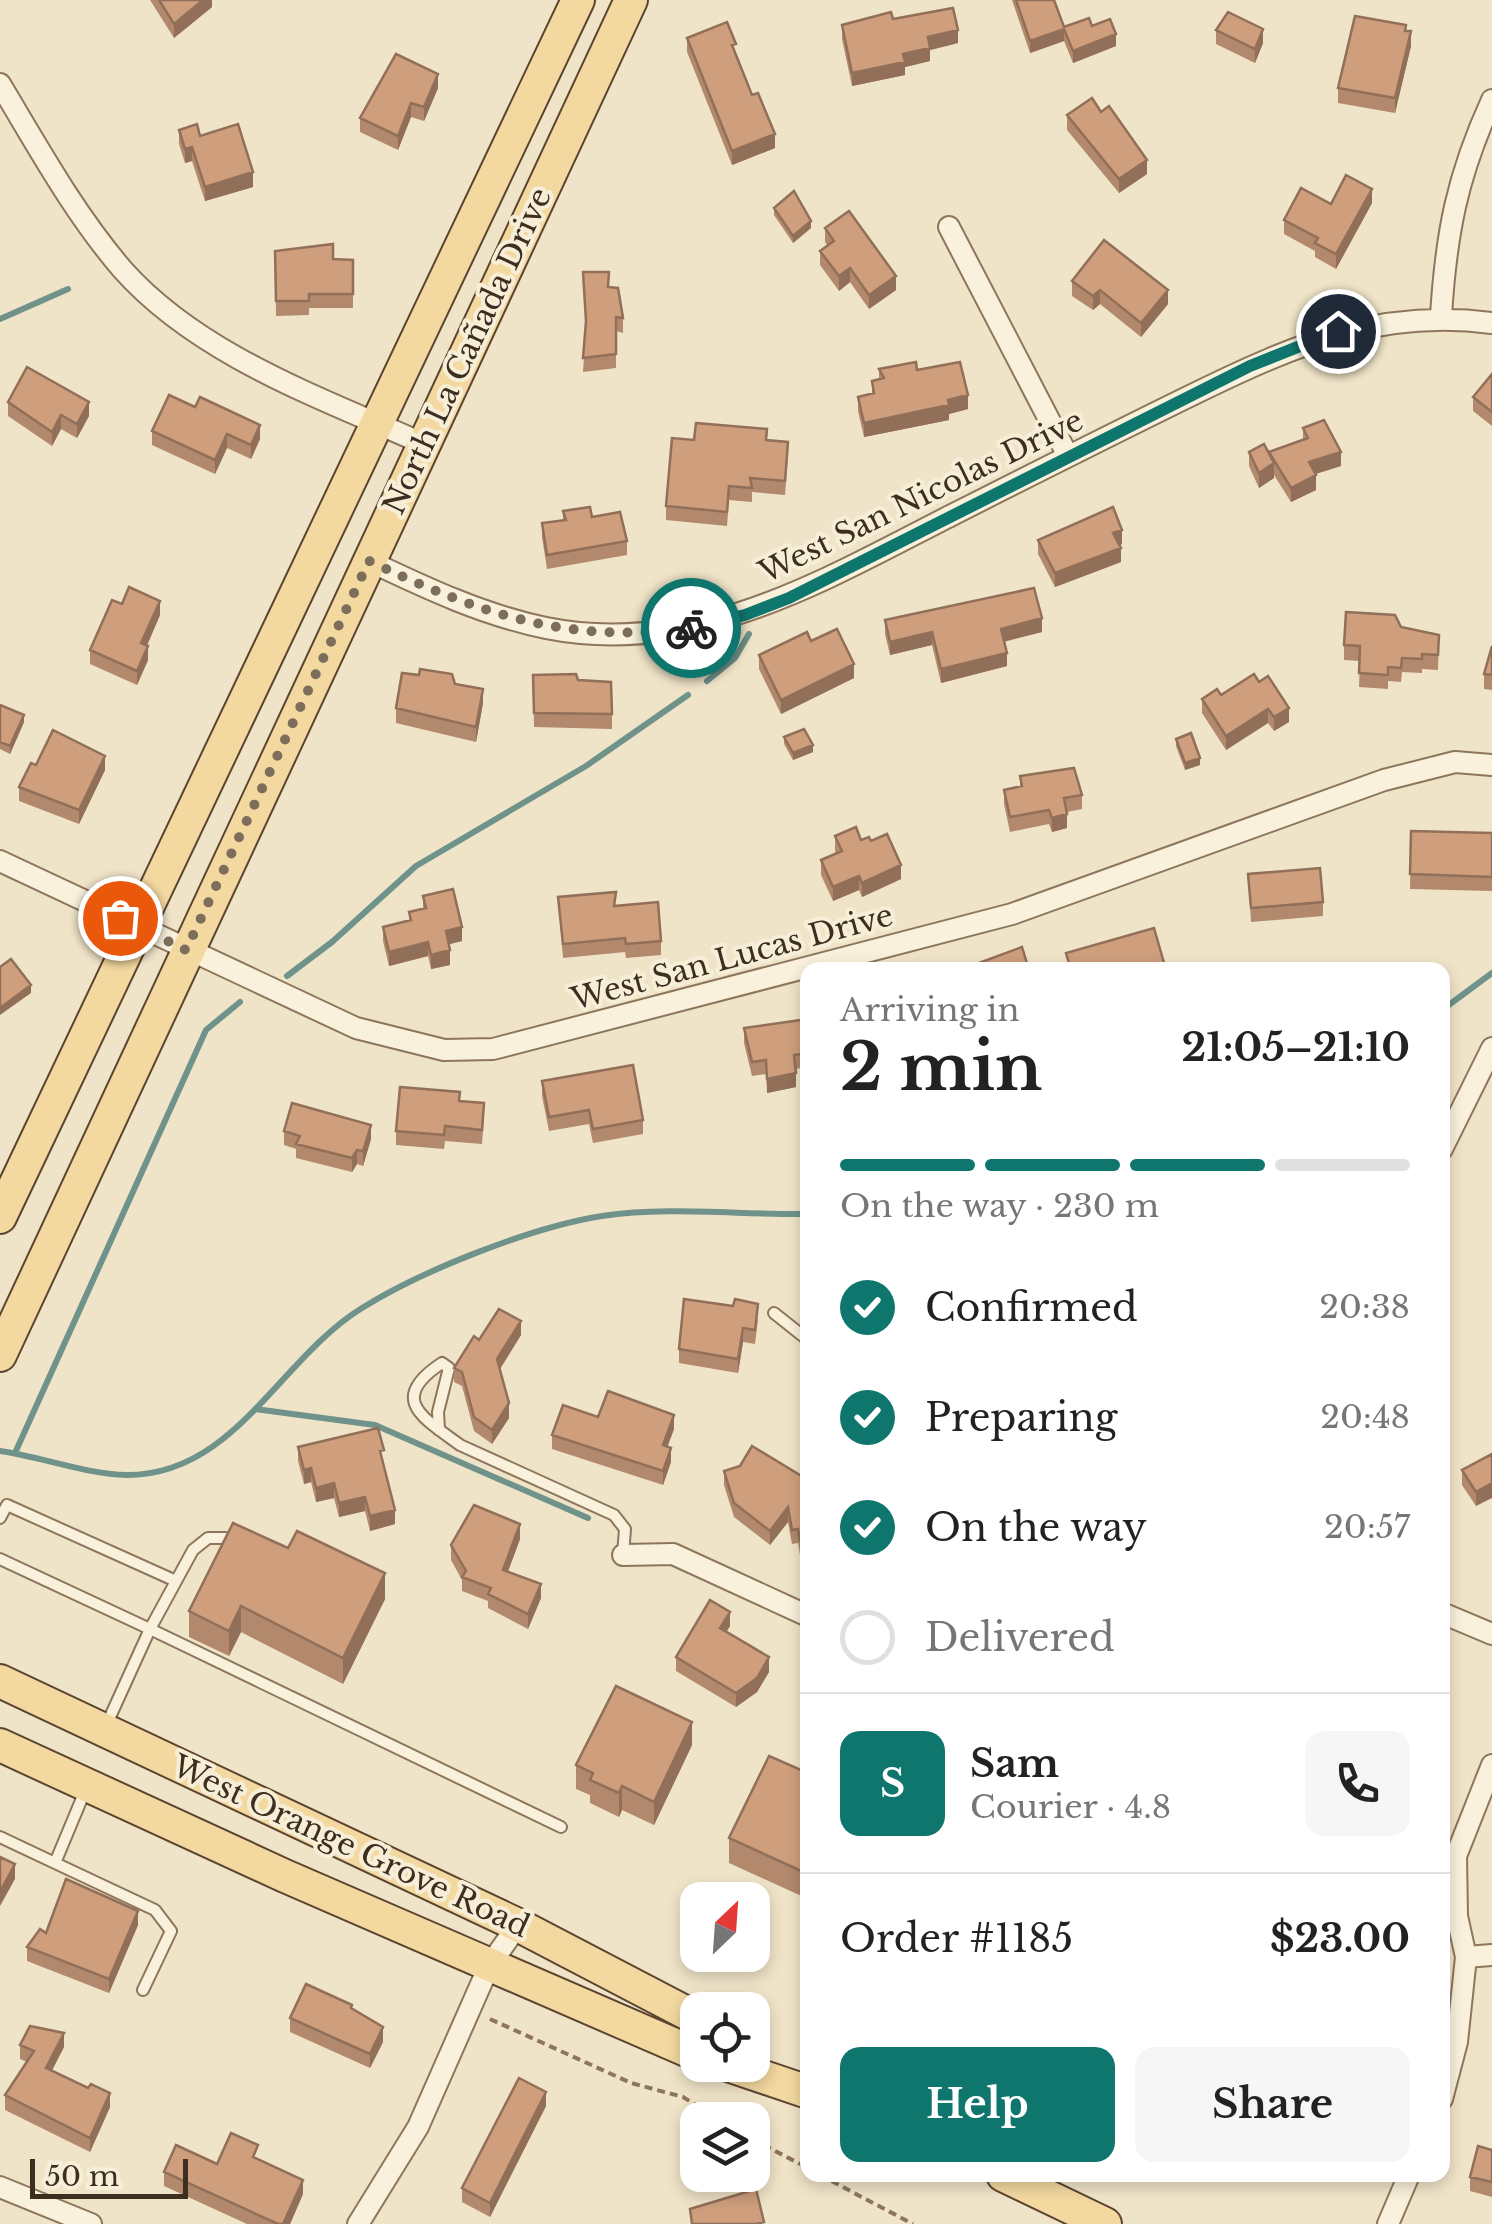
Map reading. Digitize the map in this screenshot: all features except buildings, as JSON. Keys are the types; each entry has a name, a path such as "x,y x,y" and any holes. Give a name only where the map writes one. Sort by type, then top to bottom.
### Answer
{"main road":[{"name":"North La Cañada Drive","path":"0,1217 578,0"},
{"name":"North La Cañada Drive","path":"0,1355 631,0"},
{"name":"West Orange Grove Road","path":"0,1680 518,1925 680,2010"},
{"name":"West Orange Grove Road","path":"0,1745 488,1966 680,2047"},
{"path":"770,2058 800,2074"},
{"path":"770,2079 800,2089"},
{"path":"1018,2182 1105,2224"}],"street":[{"path":"0,84 82,218 124,271 179,320 228,352 424,444"},
{"path":"1441,316 1446,232 1472,143 1492,100"},
{"path":"950,227 1068,456"},
{"name":"West San Nicolas Drive","path":"369,561 451,599 548,628 652,633 698,626 789,598 1250,366 1338,331 1441,316 1492,323"},
{"name":"West San Lucas Drive","path":"827,962 1012,914 1384,780 1455,762 1492,765"},
{"name":"West San Lucas Drive","path":"0,861 372,1034 444,1050 493,1049 800,969"},
{"path":"1450,1133 1492,1048"},
{"path":"623,1555 673,1554 800,1612"},
{"path":"1450,1616 1492,1634"},
{"path":"1450,2068 1457,2042 1466,1957 1458,1916 1456,1856 1492,1765"},
{"path":"358,2224 418,2127 488,1966 518,1925"},
{"path":"1466,1957 1492,1955"},
{"path":"1388,2224 1406,2182"},
{"path":"0,2187 90,2224"}],"lane":[{"path":"774,1313 800,1334"},
{"path":"440,1430 438,1412 448,1368 442,1363 418,1382 413,1407 440,1430 460,1445 614,1515 625,1529 623,1555"},
{"path":"0,1518 6,1505 176,1581"},
{"path":"104,1728 193,1550 208,1538 242,1539"},
{"path":"0,1559 561,1827"},
{"path":"54,1863 88,1785"},
{"path":"0,1837 155,1910 166,1921 171,1931 143,1990"}],"path":[{"path":"485,2017 631,2084 690,2102"},
{"path":"770,2149 800,2164"},
{"path":"833,2182 913,2224"}],"waterway":[{"path":"0,319 68,289"},
{"path":"707,681 735,658 749,634"},
{"path":"287,976 332,942 416,866 586,766 688,695"},
{"path":"1450,1004 1492,973"},
{"path":"15,1453 206,1030 240,1002"},
{"path":"0,1451 111,1474 165,1470 198,1456 227,1436 305,1356 362,1308 415,1279 479,1252 602,1216 679,1211 800,1214"},
{"path":"255,1409 375,1425 588,1518"}],"way so far":[{"path":"120,918 186,950 369,561 451,599 548,628 652,633 691,628"}],"route":[{"path":"691,628 745,615 789,598 1250,366 1338,331"}]}
